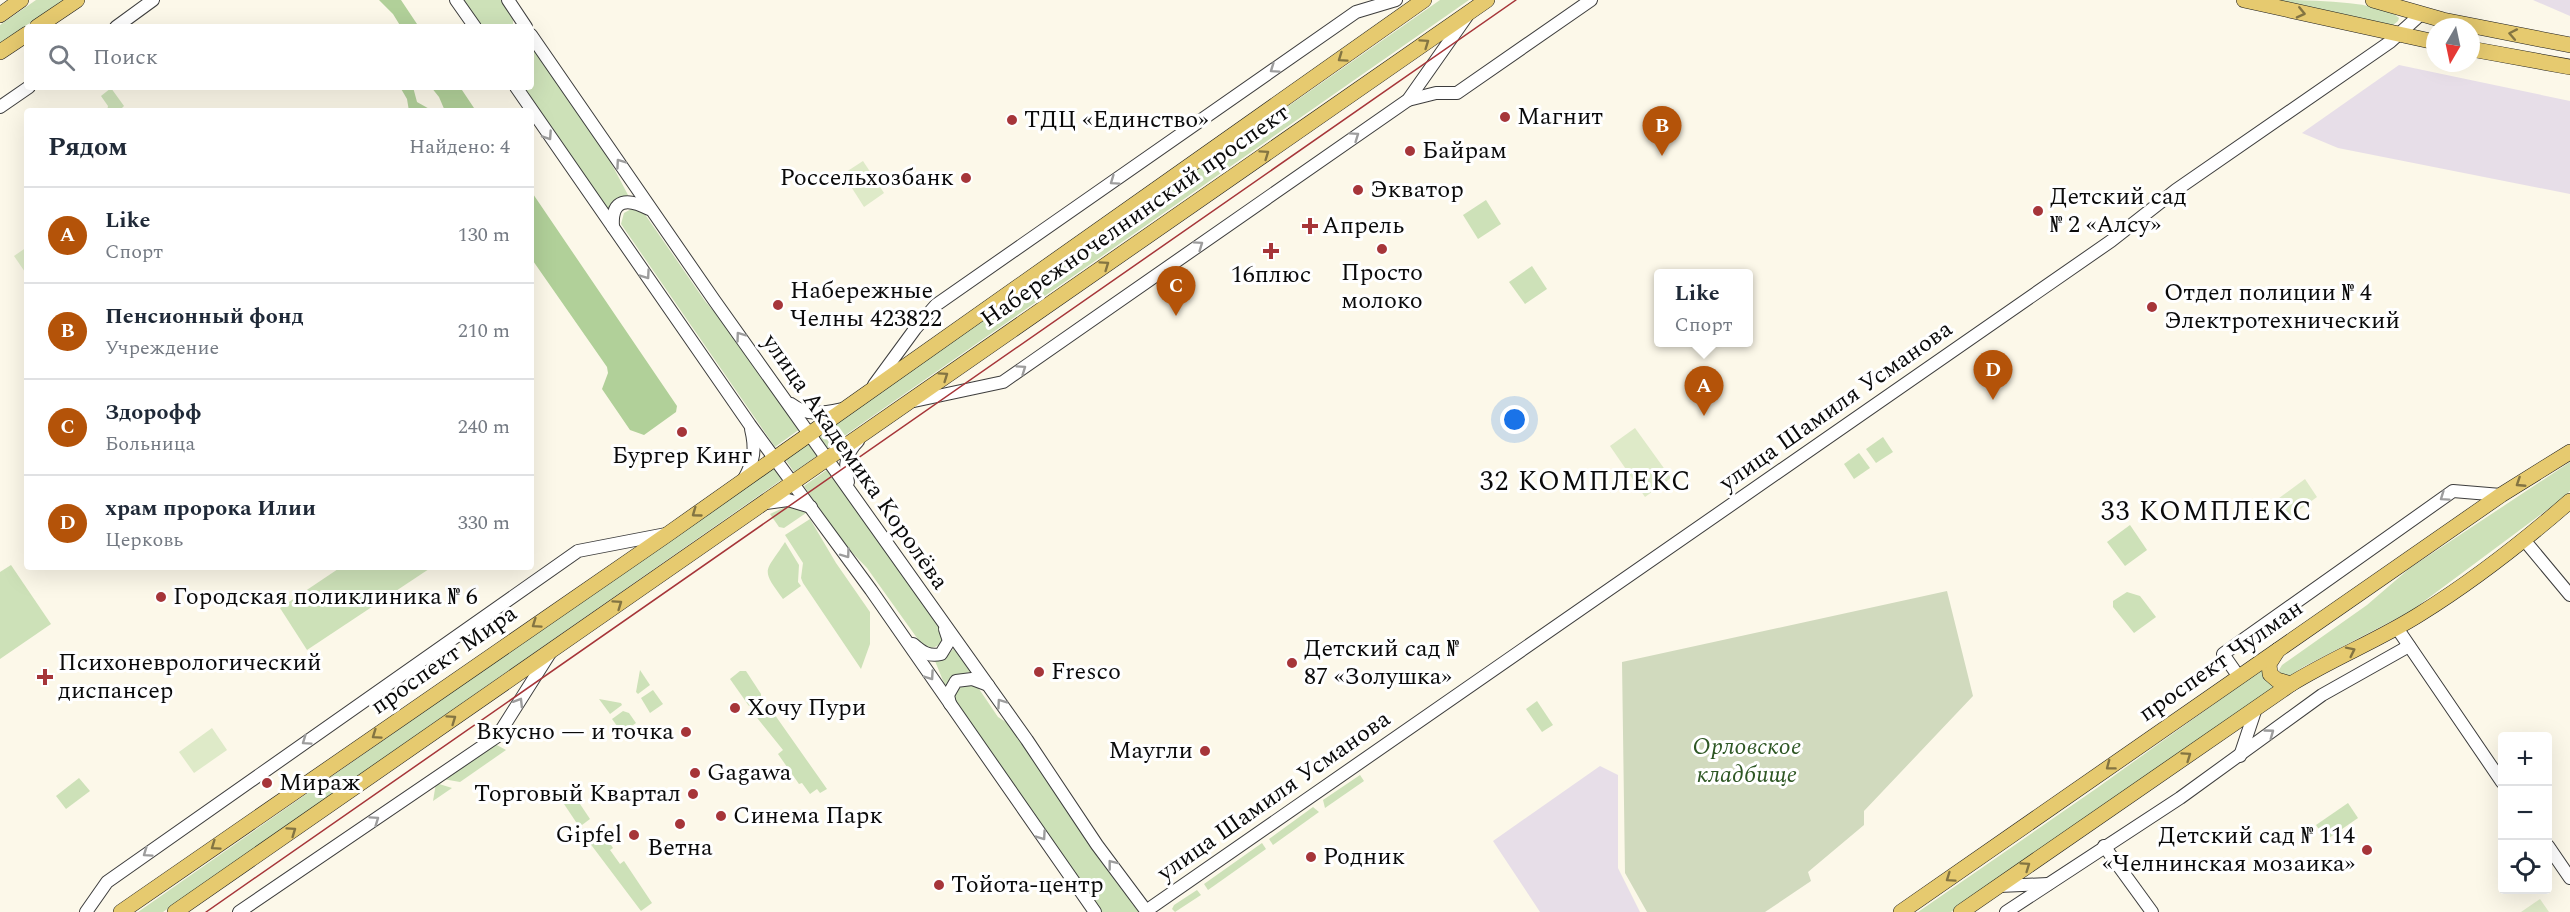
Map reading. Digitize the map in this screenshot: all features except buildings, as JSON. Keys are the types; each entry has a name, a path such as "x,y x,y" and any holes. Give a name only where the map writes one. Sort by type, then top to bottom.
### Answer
{"main road":[{"path":"0,15 21,0"},
{"path":"41,24 77,0"},
{"name":"Набережночелнинский проспект","path":"793,445 1424,0"},
{"name":"Набережночелнинский проспект","path":"793,482 1487,0"},
{"path":"2244,0 2426,40"},
{"path":"2373,0 2421,15 2570,45"},
{"path":"0,52 24,36"},
{"path":"2480,51 2570,67"},
{"name":"проспект Мира","path":"121,912 793,445"},
{"name":"проспект Чулман","path":"1901,912 2501,495 2570,452"},
{"path":"175,912 793,482"},
{"path":"1961,912 2291,684 2322,665 2421,614 2525,541 2570,501"},
{"path":"2278,650 2269,664 2270,674 2277,680 2291,684"}],"street":[{"path":"120,24 153,0"},
{"path":"456,0 473,24"},
{"path":"508,0 519,21"},
{"path":"874,386 915,329 936,305 1371,0"},
{"path":"1356,12 1394,0"},
{"path":"1408,100 1436,93 1457,93 1592,0"},
{"path":"907,402 1003,382 1408,100 1471,11"},
{"name":"улица Шамиля Усманова","path":"1147,911 2111,241 2182,186 2399,35 2421,15"},
{"name":"улица Академика Королёва","path":"534,39 989,685 1097,845 1147,911"},
{"path":"0,107 25,90"},
{"path":"518,90 531,108"},
{"path":"534,113 750,425 812,507 1095,912"},
{"path":"613,227 614,212 618,205 625,202 636,202 653,211"},
{"path":"787,400 799,410 810,413 822,414 844,408"},
{"path":"744,479 754,456 755,445 750,425"},
{"path":"850,489 845,471 846,461 849,450 863,435"},
{"path":"2239,677 2223,654 2453,491 2501,495"},
{"path":"762,504 788,500 812,507"},
{"path":"86,912 107,882 578,551 668,534"},
{"path":"2525,541 2570,595"},
{"path":"897,628 920,651 932,656 941,654 949,641 943,621"},
{"path":"2397,628 2498,776"},
{"path":"2006,912 2180,798 2322,695 2409,646"},
{"path":"239,912 505,731 502,729 552,650"},
{"path":"951,706 948,695 956,681 972,679 989,685"},
{"path":"2240,756 2256,708"},
{"path":"2104,846 2152,912"},
{"path":"2552,853 2570,878"},
{"path":"1999,886 2048,884"}],"shaded area":[{"path":"2533,0 2570,0 2570,16"},
{"path":"2399,65 2570,101 2570,194 2338,148 2302,133"},
{"path":"1600,766 1618,775 1618,868 1640,912 1540,912 1493,841"}],"green space":[{"path":"36,0 63,0 29,24 24,24 24,27 0,44 0,25"},
{"path":"379,0 401,0 417,24 399,24"},
{"path":"463,0 501,0 513,17 513,24 480,24"},
{"path":"1440,0 1469,0 827,448 818,435"},
{"path":"2271,0 2358,4 2389,12 2399,18 2392,26"},
{"path":"534,48 608,157 628,195 616,200 607,209 525,90 534,90"},
{"path":"108,90 112,90 124,106 108,108 101,96"},
{"path":"402,90 414,90 417,102 428,108 408,108"},
{"path":"433,90 462,90 474,108 444,108"},
{"path":"863,161 884,193 864,207 843,174"},
{"path":"534,195 677,406 676,412 644,435 630,430 602,389 608,373 607,367 534,262"},
{"path":"1486,200 1501,224 1478,239 1463,215"},
{"path":"633,208 644,213 705,301 736,338 800,429 775,447 621,224 624,213"},
{"path":"24,249 24,271 14,256"},
{"path":"1532,266 1547,289 1525,304 1509,282"},
{"path":"1635,428 1671,478 1645,497 1610,446"},
{"path":"1883,437 1893,452 1876,463 1866,449"},
{"path":"809,442 818,455 794,472 785,459"},
{"path":"1859,453 1870,468 1854,479 1844,464"},
{"path":"2570,462 2570,491 2563,498 2411,611 2288,677 2281,674 2279,670 2282,665 2367,605 2410,568"},
{"path":"775,466 784,478 163,912 138,912"},
{"path":"828,469 941,629 943,638 937,646 932,648 922,645 867,568 842,542 804,486"},
{"path":"2305,479 2317,497 2288,518 2275,501"},
{"path":"789,505 802,508 806,513 784,528 779,527 770,514"},
{"path":"810,519 836,563 870,612 870,644 861,669 803,583 801,578 803,563 785,535"},
{"path":"2130,525 2147,550 2125,566 2107,542"},
{"path":"785,542 799,565 798,582 801,586 783,599 768,576 768,570"},
{"path":"11,565 51,624 0,659 0,572"},
{"path":"337,570 427,570 307,650 280,608"},
{"name":"Орловское кладбище","path":"1947,591 1973,696 1864,811 1864,825 1808,872 1811,881 1765,912 1647,912 1625,873 1622,662"},
{"path":"2127,592 2140,596 2156,617 2134,633 2113,607 2113,601"},
{"path":"955,647 972,671 955,677 946,688 935,661 946,657"},
{"path":"2263,669 2277,686 1951,912 1918,912 2097,788"},
{"path":"640,670 650,685 638,694 636,692"},
{"path":"740,671 746,671 761,694 761,698 749,706 730,679"},
{"path":"967,684 977,686 998,717 1009,724 1140,912 1102,912 954,701 953,696 959,687"},
{"path":"653,690 663,704 650,713 641,698"},
{"path":"599,699 621,703 622,705 610,714"},
{"path":"1537,701 1553,725 1542,732 1526,709"},
{"path":"766,707 770,708 827,789 820,793 817,789 810,794 802,783 799,784 778,754 783,750 754,714"},
{"path":"623,711 629,713 636,723 622,733 612,719"},
{"path":"212,728 227,750 194,773 179,752"},
{"path":"495,744 506,750 460,782 443,779"},
{"path":"1360,775 1364,781 1325,808 1323,800"},
{"path":"79,778 90,791 66,809 56,796"},
{"path":"436,783 452,788 433,801"},
{"path":"572,792 590,819 582,825 578,825 562,801"},
{"path":"2348,803 2358,818 2326,840 2316,825"},
{"path":"1313,807 1319,812 1273,845 1269,839"},
{"path":"599,827 613,848 610,850 620,864 624,861 652,903 641,911 586,838"},
{"path":"1262,843 1266,849 1208,890 1204,884"},
{"path":"1197,890 1201,895 1175,912 1172,909 1174,905"},
{"path":"2540,899 2549,912 2521,912"}],"tram line":[{"path":"206,912 1516,0"}],"place":[{"name":"Магнит","path":"1505,117"},
{"name":"ТДЦ «Единство»","path":"1012,120"},
{"name":"Байрам","path":"1410,151"},
{"name":"Пенсионный фонд","path":"1662,156"},
{"name":"Россельхозбанк","path":"966,178"},
{"name":"Экватор","path":"1358,190"},
{"name":"Детский сад № 2 «Алсу»","path":"2038,211"},
{"name":"Апрель","path":"1310,226"},
{"name":"Просто молоко","path":"1382,249"},
{"name":"16плюс","path":"1271,251"},
{"name":"Набережные Челны 423822","path":"778,305"},
{"name":"Отдел полиции № 4 Электротехнический","path":"2152,307"},
{"name":"Здорофф","path":"1176,316"},
{"name":"храм пророка Илии","path":"1993,400"},
{"name":"Like","path":"1704,416"},
{"name":"Бургер Кинг","path":"682,432"},
{"name":"Городская поликлиника № 6","path":"161,597"},
{"name":"Детский сад № 87 «Золушка»","path":"1292,663"},
{"name":"Fresco","path":"1039,672"},
{"name":"Психоневрологический диспансер","path":"45,677"},
{"name":"Хочу Пури","path":"735,708"},
{"name":"Вкусно — и точка","path":"686,732"},
{"name":"Маугли","path":"1205,751"},
{"name":"Gagawa","path":"695,773"},
{"name":"Мираж","path":"267,783"},
{"name":"Торговый Квартал","path":"693,794"},
{"name":"Синема Парк","path":"721,816"},
{"name":"Ветна","path":"680,824"},
{"name":"Gipfel","path":"634,835"},
{"name":"Детский сад № 114 «Челнинская мозаика»","path":"2367,850"},
{"name":"Родник","path":"1311,857"},
{"name":"Тойота-центр","path":"939,885"}],"district":[{"name":"32 КОМПЛЕКС","path":"1586,482"},
{"name":"33 КОМПЛЕКС","path":"2207,512"}]}
